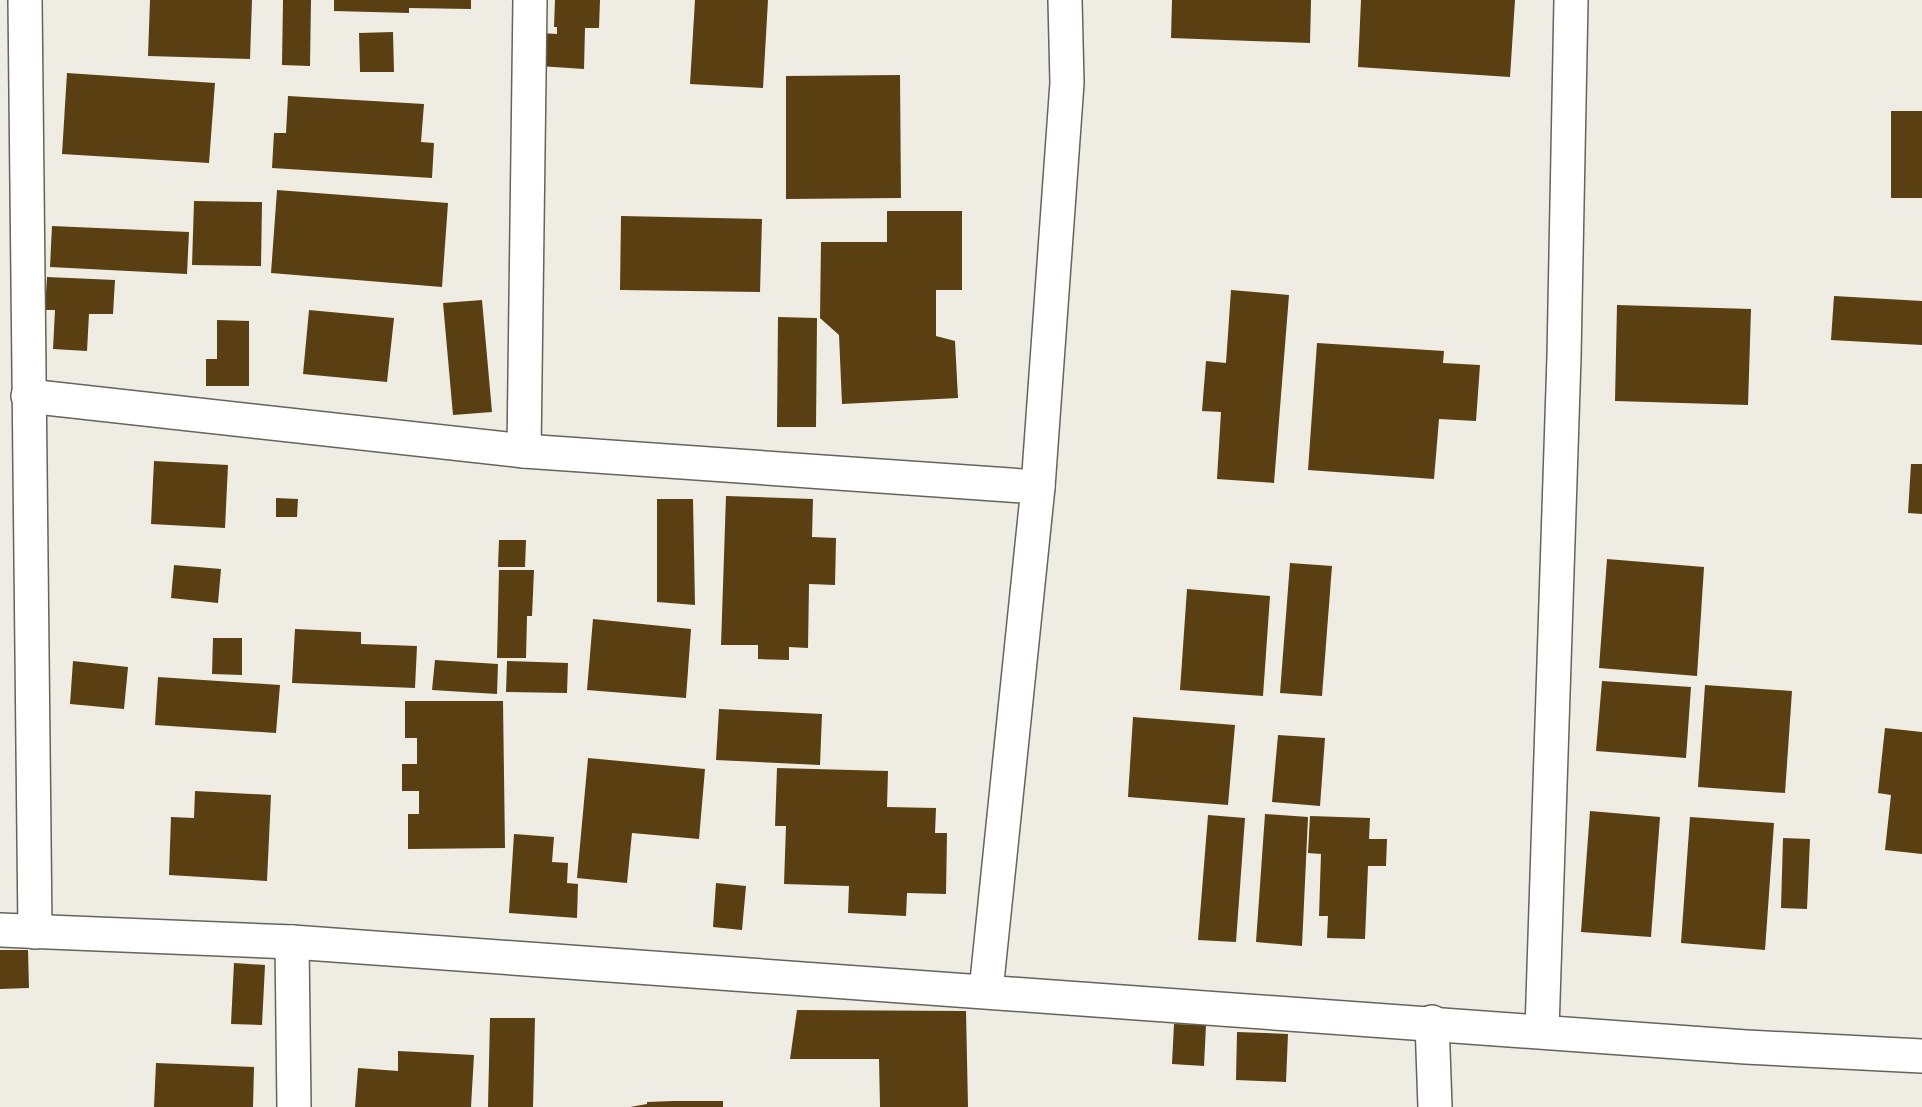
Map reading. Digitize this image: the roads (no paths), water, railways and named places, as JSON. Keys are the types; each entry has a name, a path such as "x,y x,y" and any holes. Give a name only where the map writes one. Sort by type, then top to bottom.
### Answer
{"street":[{"path":"25,0 35,932"},
{"path":"524,451 530,0"},
{"path":"986,992 1038,487 1067,83 1065,0"},
{"path":"1542,1030 1564,357 1570,0"},
{"path":"28,396 524,451 1038,487"},
{"path":"0,930 291,942 1432,1022 1746,1047 1922,1056"},
{"path":"291,942 294,1107"},
{"path":"1432,1022 1435,1107"}]}
